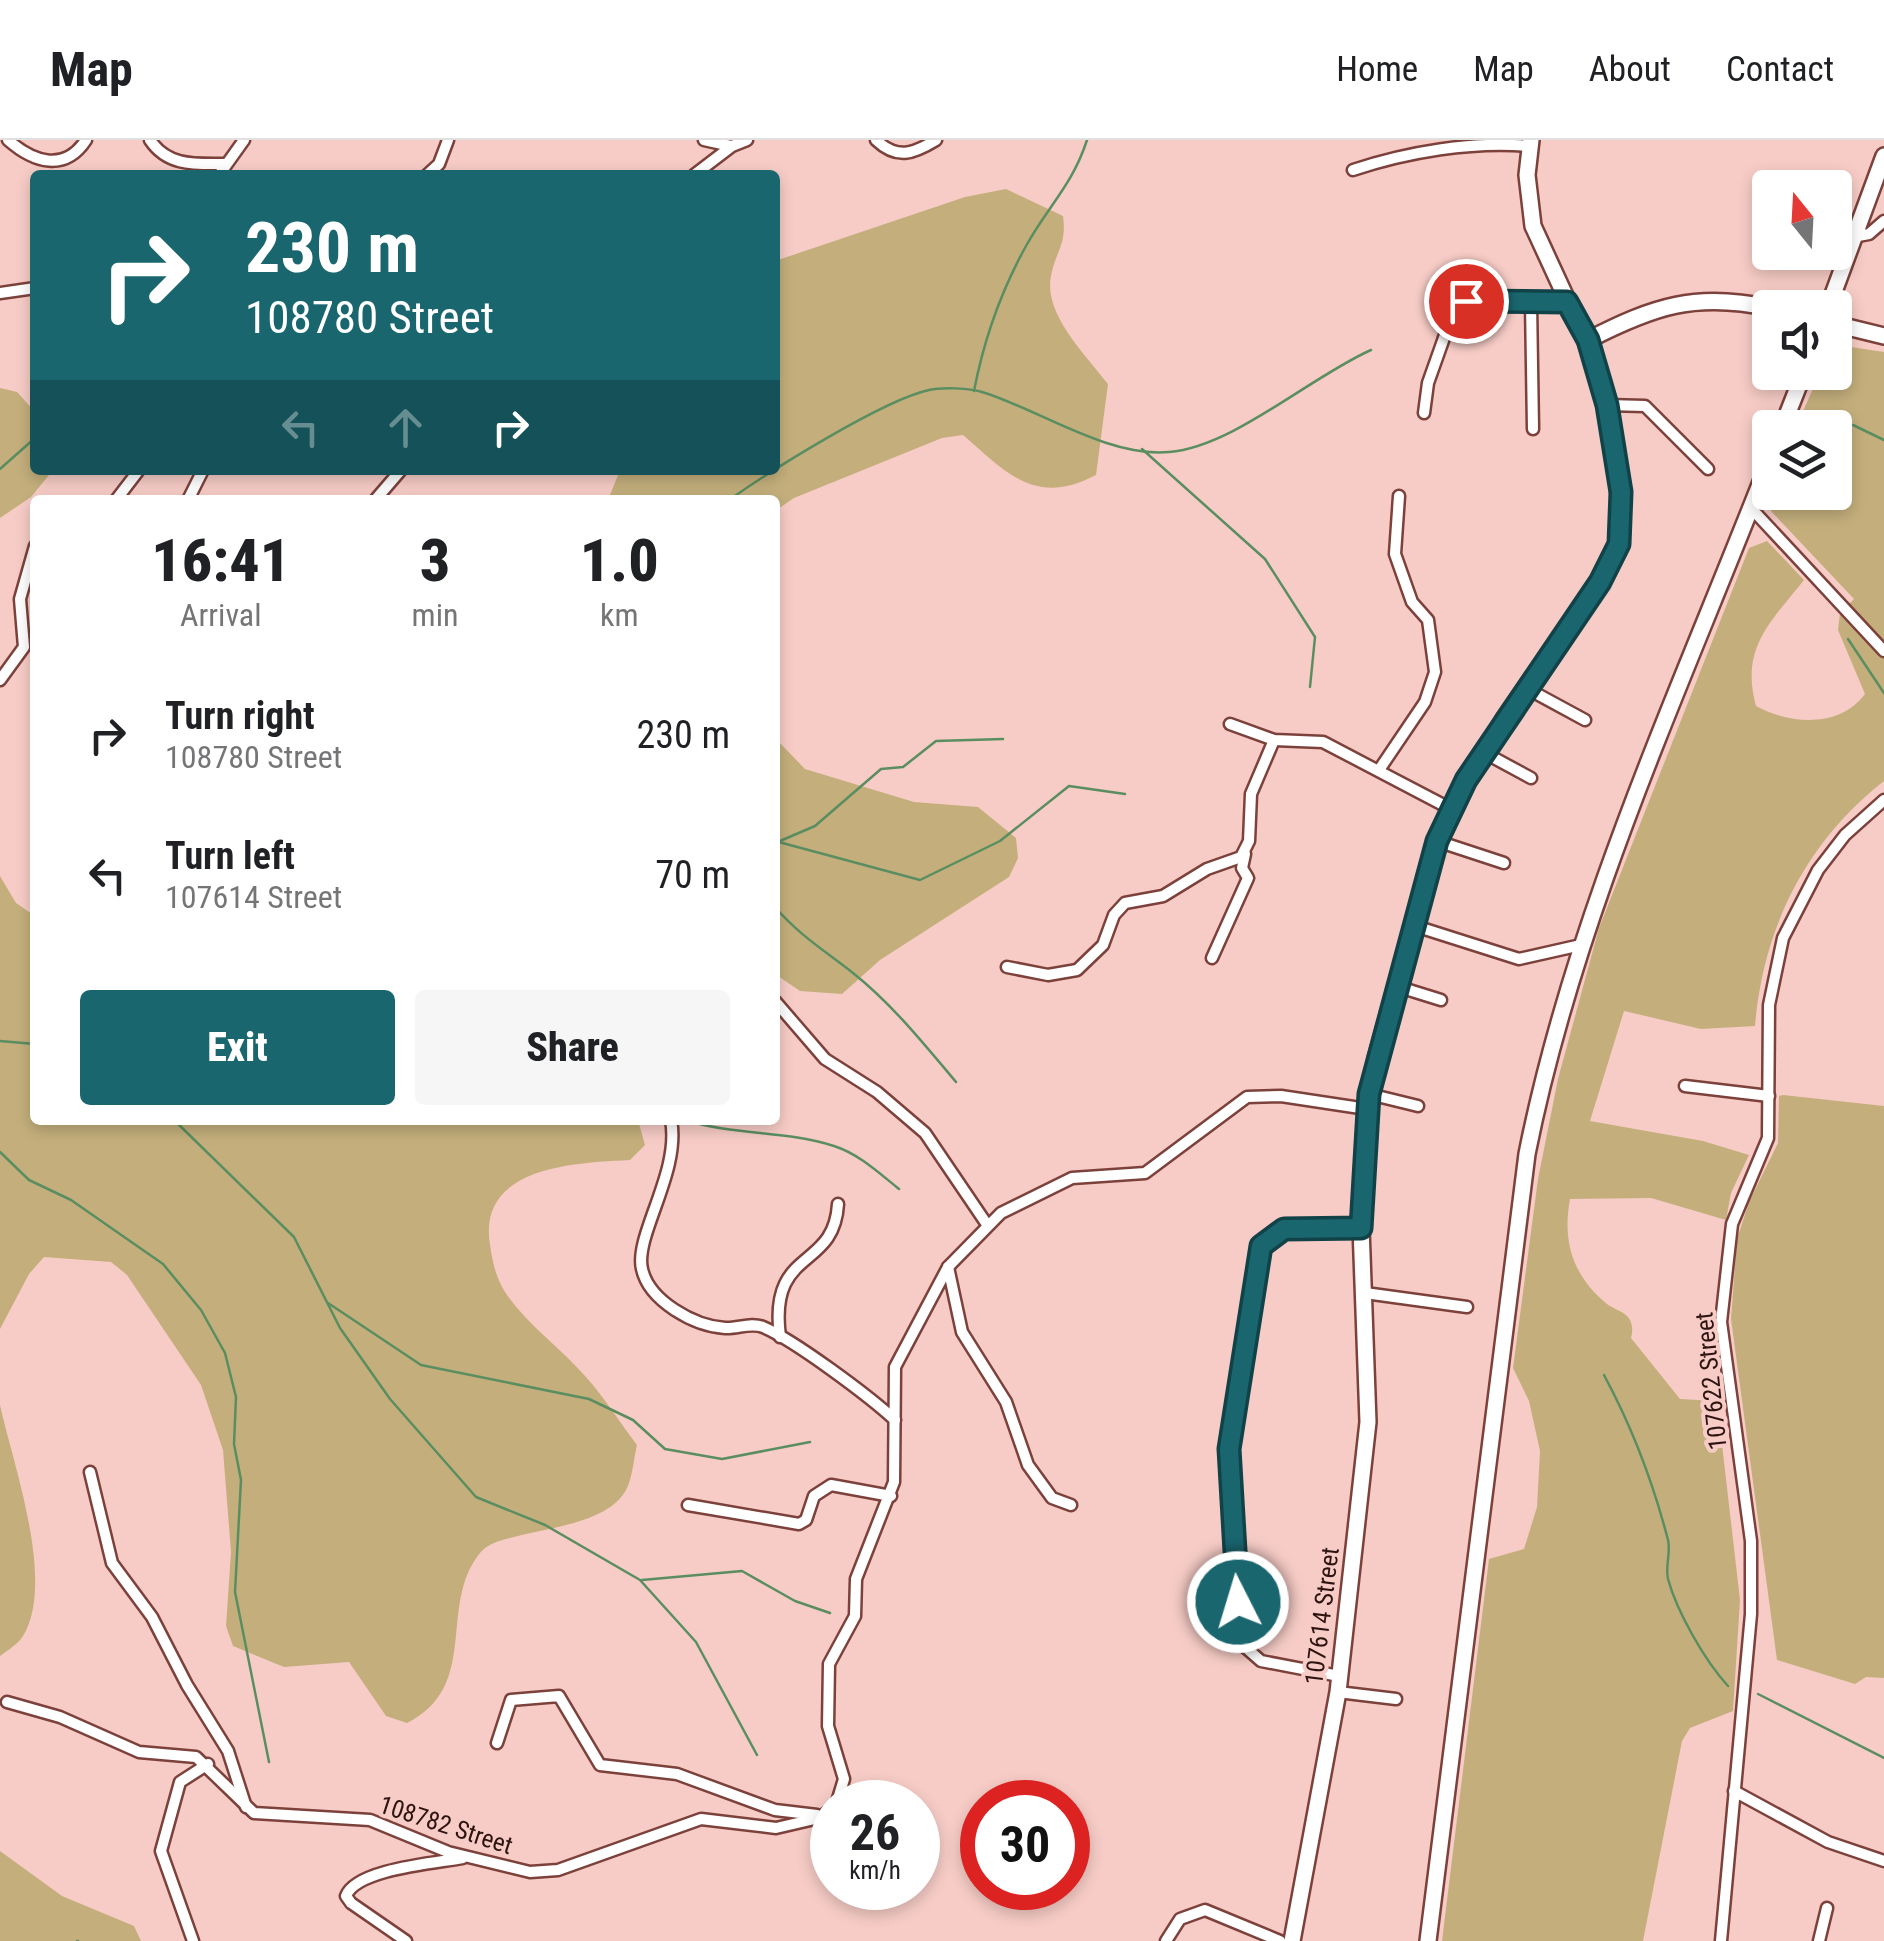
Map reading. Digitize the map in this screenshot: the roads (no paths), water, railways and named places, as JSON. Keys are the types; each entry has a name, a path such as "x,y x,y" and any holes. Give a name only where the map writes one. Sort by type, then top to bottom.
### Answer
{"street":[{"path":"8,140 44,162 70,158 86,140"},
{"path":"150,140 164,156 181,163 226,164"},
{"path":"222,170 244,140"},
{"path":"433,170 448,140"},
{"path":"704,140 721,147 732,146"},
{"path":"701,170 732,146 747,140"},
{"path":"876,140 902,154 936,140"},
{"path":"1352,170 1393,157 1530,143"},
{"name":"107614 Street","path":"1292,1941 1338,1684 1368,1422 1361,1228 1368,1102 1412,926 1437,841 1451,809 1483,752 1600,582 1619,544 1621,492 1607,405 1588,340 1533,226 1527,175 1530,143"},
{"path":"1834,290 1884,156"},
{"path":"1853,237 1869,234 1884,221"},
{"path":"0,293 30,289"},
{"path":"1588,340 1653,309 1698,300 1726,299 1752,304"},
{"path":"1424,413 1428,383 1456,304 1567,302"},
{"path":"1531,303 1533,428"},
{"path":"1852,328 1884,336"},
{"path":"1607,405 1645,406 1708,469"},
{"path":"120,495 135,475"},
{"path":"379,495 397,475"},
{"path":"1379,770 1424,702 1435,672 1428,620 1412,602 1395,554 1399,496"},
{"path":"1428,1941 1527,1154 1549,1050 1581,945 1751,508 1884,651"},
{"path":"0,680 24,647 20,599 30,564"},
{"path":"1526,688 1585,720"},
{"path":"1230,724 1274,740 1323,742 1451,809"},
{"path":"1212,958 1248,878 1242,868 1251,794 1274,740"},
{"path":"1483,752 1531,778"},
{"name":"107622 Street","path":"1721,1941 1751,1614 1751,1541 1721,1307 1732,1224 1768,1138 1769,1005 1783,938 1818,870 1844,836 1884,800"},
{"path":"1437,841 1504,863"},
{"path":"1007,967 1048,976 1077,970 1103,945 1114,915 1125,904 1163,896 1206,869 1241,857 1246,848"},
{"path":"1412,926 1519,959 1581,945"},
{"path":"1396,986 1441,1000"},
{"path":"780,1007 826,1060 876,1092 925,1133 986,1224"},
{"path":"1685,1086 1769,1096"},
{"path":"844,1780 828,1726 829,1664 854,1616 856,1579 891,1496 896,1367 900,1352 948,1267 986,1224 1072,1178 1145,1174 1248,1097 1418,1106"},
{"path":"671,1125 672,1157 641,1255 646,1279 693,1321 726,1328 756,1324 780,1336 895,1420"},
{"path":"780,1336 778,1293 790,1272 834,1231 838,1204"},
{"path":"1361,1228 1284,1229 1261,1246 1229,1449 1245,1648 1261,1661 1396,1699"},
{"path":"948,1267 962,1332 1006,1402 1028,1465 1052,1498 1071,1505"},
{"path":"1365,1293 1467,1308"},
{"path":"90,1472 112,1563 152,1616 187,1686 228,1751 246,1808"},
{"path":"688,1505 799,1524 806,1520 814,1496 830,1485 891,1496"},
{"path":"497,1743 511,1700 559,1696 600,1765 676,1774 775,1810 810,1811"},
{"path":"8,1702 60,1717 139,1752 185,1754 208,1764 246,1808"},
{"path":"193,1941 161,1851 180,1782 208,1764"},
{"path":"1734,1791 1828,1842 1884,1861"},
{"name":"108782 Street","path":"246,1808 269,1816 370,1820 469,1857 548,1872 701,1819 776,1828 810,1818"},
{"path":"406,1941 351,1903 346,1896 349,1888 382,1873 469,1857"},
{"path":"1818,1941 1827,1908"},
{"path":"1166,1941 1180,1920 1205,1910 1280,1941"}],"waterway":[{"path":"974,391 988,335 1008,281 1074,170 1087,140"},
{"path":"780,467 884,407 941,388 982,392 1097,440 1146,452 1169,452 1194,447 1245,425 1371,350"},
{"path":"1853,425 1884,440"},
{"path":"0,469 30,442"},
{"path":"1142,449 1265,559 1315,637 1310,687"},
{"path":"737,495 767,475"},
{"path":"1848,639 1884,693"},
{"path":"780,841 815,826 881,769 903,767 936,741 1003,739"},
{"path":"780,842 920,880 1000,841 1069,786 1125,794"},
{"path":"780,912 881,998 956,1082"},
{"path":"0,1041 30,1044"},
{"path":"179,1125 294,1237 340,1328 390,1399 476,1497 545,1525 640,1580 696,1642 757,1755"},
{"path":"704,1125 834,1146 860,1159 899,1189"},
{"path":"0,1152 29,1180 71,1200 163,1264 201,1310 225,1353 236,1397 234,1444 241,1480 235,1592 269,1762"},
{"path":"328,1303 421,1365 589,1399 633,1420 665,1449 722,1459 810,1442"},
{"path":"1604,1375 1633,1435 1656,1497 1668,1540 1667,1574 1672,1592 1693,1635 1728,1686"},
{"path":"642,1580 742,1571 795,1601 830,1613"},
{"path":"1758,1694 1884,1758"}]}
